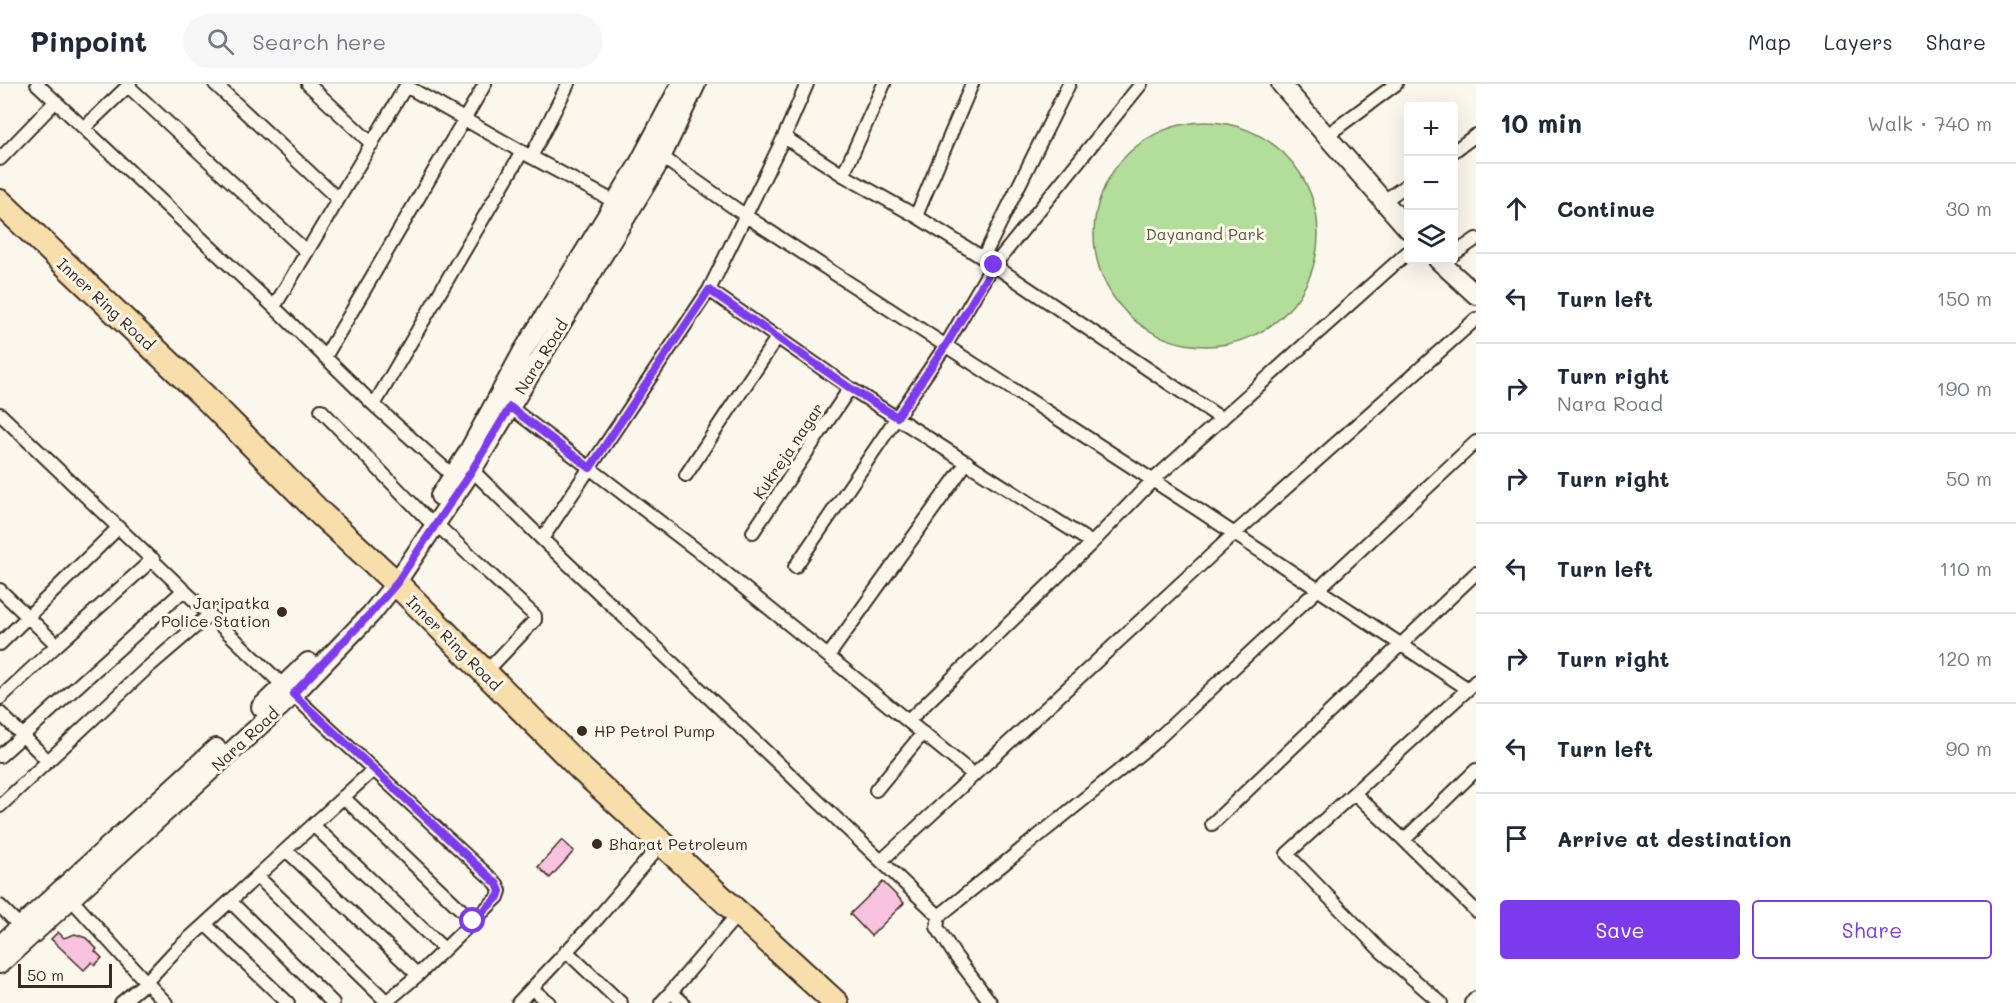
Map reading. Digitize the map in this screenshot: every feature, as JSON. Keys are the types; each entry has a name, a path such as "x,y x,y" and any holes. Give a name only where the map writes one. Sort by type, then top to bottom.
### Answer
{"highway":[{"name":"Inner Ring Road","path":"0,202 206,398 322,515 386,585 593,794 817,1003"},
{"name":"Inner Ring Road","path":"0,222 386,585 484,674 581,769 836,1003"}],"main road":[{"name":"Nara Road","path":"432,521 453,476 523,351 637,167 681,84"},
{"name":"Nara Road","path":"0,945 25,931 71,899 370,614 409,547 472,470 662,157 696,84"},
{"path":"1281,84 1404,224"},
{"path":"1448,264 1476,295"},
{"name":"Nara Road","path":"0,964 25,931 289,690"}],"street":[{"path":"215,84 338,199"},
{"path":"308,84 372,144"},
{"path":"325,357 485,84"},
{"path":"374,405 568,84"},
{"path":"542,539 709,290 784,137 807,84"},
{"path":"843,175 884,84"},
{"path":"916,216 972,84"},
{"path":"795,567 946,345 989,262 1069,84"},
{"path":"989,262 1141,84"},
{"path":"1326,136 1396,84"},
{"path":"84,128 129,85 307,252"},
{"path":"274,307 407,85 615,202"},
{"path":"44,86 56,102 274,307 374,405 453,476"},
{"path":"0,159 56,102"},
{"path":"1458,148 1476,135"},
{"path":"784,137 989,262 1222,419"},
{"path":"662,157 746,216 1401,645 1472,685 1287,854 1382,952 1441,1003"},
{"path":"1384,201 1404,187"},
{"path":"1458,250 1476,239"},
{"path":"908,721 1152,482 1404,256"},
{"path":"709,290 850,388 1092,543"},
{"path":"881,861 1234,534 1476,319"},
{"path":"686,475 778,336"},
{"name":"Kukreja nagar","path":"753,532 850,388"},
{"path":"510,407 711,561 974,775"},
{"path":"321,410 432,521 535,616 535,620 484,674"},
{"path":"0,414 209,615 497,884 500,891 498,897 386,1002 258,877"},
{"path":"991,1003 937,927 939,916 1151,745 1476,442"},
{"path":"829,655 967,462"},
{"path":"472,470 939,916"},
{"path":"0,644 118,528"},
{"path":"0,698 153,559"},
{"path":"1212,824 1476,573"},
{"path":"0,590 57,645"},
{"path":"0,756 184,590"},
{"path":"0,806 146,669 209,615"},
{"path":"0,713 48,761"},
{"path":"876,790 923,733"},
{"path":"121,1003 373,770"},
{"path":"1404,840 1476,770"},
{"path":"1354,793 1476,911"},
{"path":"343,798 473,921"},
{"path":"313,825 444,949"},
{"path":"518,1003 597,919 655,850"},
{"path":"287,851 417,975"},
{"path":"71,899 166,1003"},
{"path":"231,902 333,1003"},
{"path":"0,906 25,931"},
{"path":"661,1003 731,922"},
{"path":"205,924 288,1003"},
{"path":"566,951 621,1003"},
{"path":"532,989 549,1003"},
{"path":"672,992 683,1003"}],"green space":[{"name":"Dayanand Park","path":"1195,122 1217,122 1249,130 1259,135 1277,147 1293,163 1310,191 1316,212 1318,234 1316,256 1310,277 1293,305 1277,321 1249,338 1217,346 1195,346 1163,338 1153,333 1135,321 1119,305 1102,277 1094,245 1094,223 1102,191 1107,181 1119,163 1135,147 1163,130"}],"building":[{"path":"562,840 574,851 550,878 538,867"},
{"path":"883,882 904,903 871,936 850,914"},
{"path":"58,932 64,938 75,934 86,938 102,958 95,965 92,962 84,970 51,939"}],"place":[{"name":"Jaripatka Police Station","path":"282,612"},
{"name":"HP Petrol Pump","path":"582,731"},
{"name":"Bharat Petroleum","path":"597,844"}],"route":[{"path":"473,921 498,897 500,891 497,884 293,694 396,584 472,470 510,407 590,468 709,290 850,388 897,417 946,345 994,265"}]}
